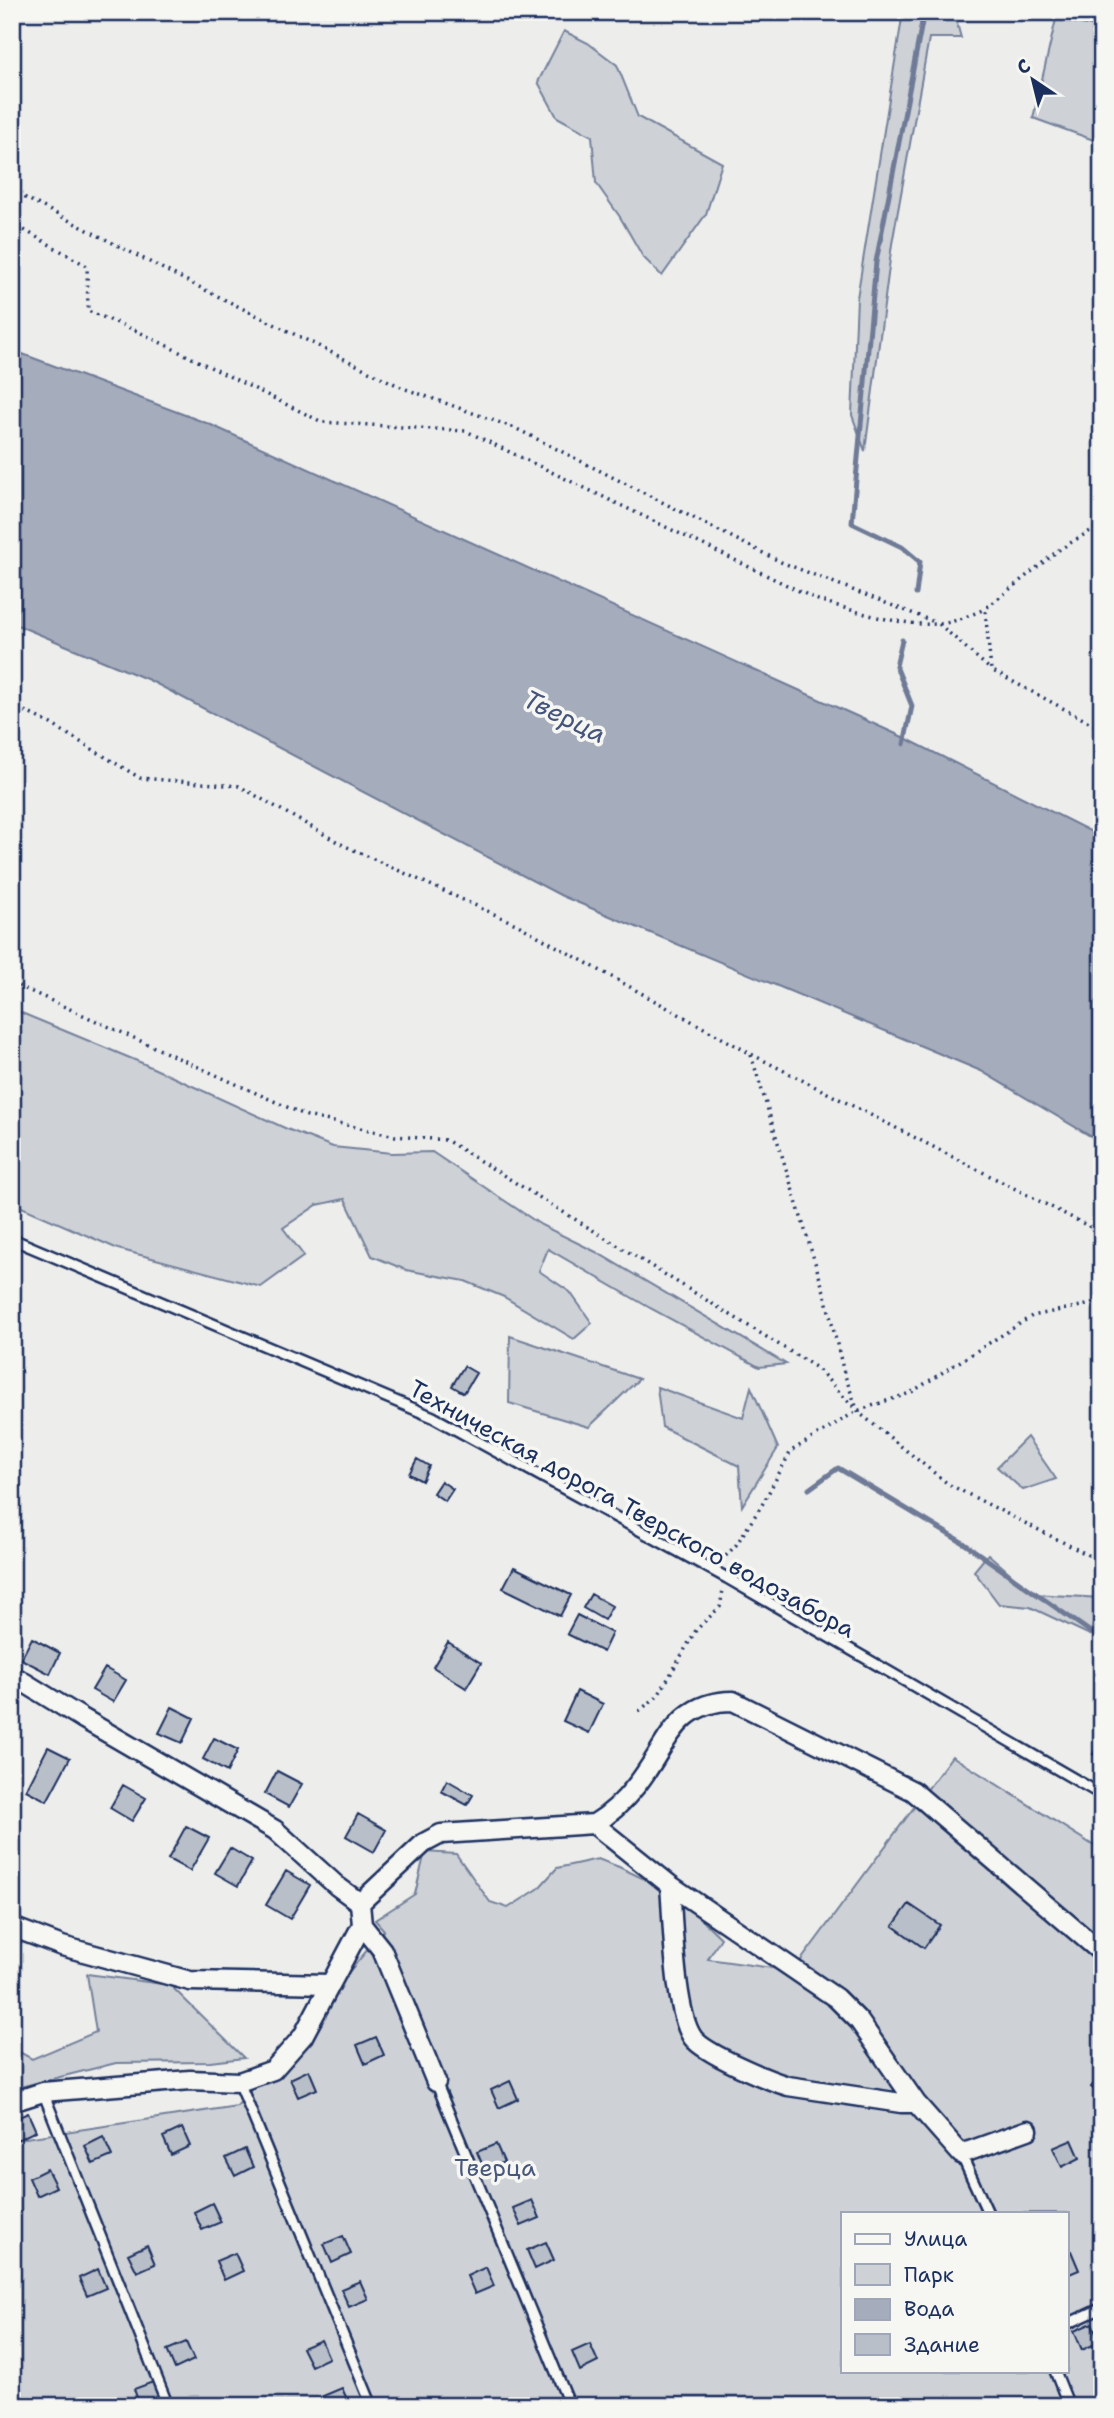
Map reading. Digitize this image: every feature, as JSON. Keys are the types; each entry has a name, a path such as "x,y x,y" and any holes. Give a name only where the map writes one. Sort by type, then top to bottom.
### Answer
{"street":[{"path":"12,1675 275,1830 360,1903 362,1925 382,1950 436,2082"},
{"path":"360,1903 424,1843 441,1835 594,1824 607,1816 636,1787 678,1723 700,1706 713,1701 733,1701 913,1791 1101,1952"},
{"path":"594,1824 670,1885 836,1998 859,2021 916,2103 961,2154 1028,2130"},
{"path":"670,1885 680,2002 688,2028 702,2047 771,2081 788,2086 916,2103"},
{"path":"12,2102 43,2092 190,2080 239,2082 273,2070 303,2036 362,1925"},
{"path":"12,1927 62,1946 190,1981 330,1984"}],"lane":[{"name":"Техническая дорога Тверского водозабора","path":"12,1239 433,1417 727,1578 1102,1795"},
{"path":"239,2082 372,2406"},
{"path":"436,2082 570,2406"},
{"path":"43,2092 167,2406"},
{"path":"961,2154 988,2212"},
{"path":"1068,2324 1102,2308"},
{"path":"1055,2372 1069,2406"}],"path":[{"path":"12,191 404,388 515,428 780,562 938,624 991,670 1102,729"},
{"path":"12,223 87,266 88,311 137,331 322,422 466,431 818,600 878,618 938,624 968,617 985,609 1060,549 1102,524"},
{"path":"985,609 991,670"},
{"path":"12,705 51,724 140,778 239,786 343,845 518,925 751,1054 1102,1233"},
{"path":"12,983 307,1116 395,1136 446,1140 817,1368 858,1411 948,1484 1102,1562"},
{"path":"751,1054 825,1295 844,1373 858,1411"},
{"path":"713,1571 736,1545 762,1505 791,1451 858,1411 910,1393 1032,1316 1102,1299"},
{"path":"639,1710 658,1696 696,1630 720,1606 727,1578"}],"green space":[{"path":"903,12 954,12 961,38 929,38 892,244 865,451 852,415 857,298"},
{"path":"1056,19 1102,28 1102,143 1033,118"},
{"path":"564,31 588,43 617,65 638,117 722,163 706,214 662,276 643,257 596,183 592,136 557,117 538,82"},
{"path":"12,1009 333,1147 392,1153 432,1152 541,1225 596,1252 786,1364 759,1367 548,1249 539,1271 570,1292 592,1323 574,1339 504,1297 465,1281 406,1270 372,1256 345,1199 317,1205 283,1228 304,1256 261,1287 118,1249 19,1206 12,1199"},
{"path":"510,1336 639,1379 589,1427 509,1403"},
{"path":"657,1387 743,1418 751,1387 778,1448 742,1506 739,1466 662,1427"},
{"path":"1027,1437 1056,1479 1023,1490 997,1467"},
{"path":"988,1554 1034,1594 1101,1598 1090,1635 1030,1607 999,1604 974,1571"},
{"name":"Тверца","path":"952,1756 1102,1851 1102,2406 12,2406 12,2140 237,2106 384,1930 375,1920 415,1894 425,1852 456,1854 490,1902 508,1908 538,1889 557,1868 598,1859 674,1893 721,1938 708,1959 793,1971"},
{"path":"87,1974 170,1985 244,2058 210,2062 116,2063 12,2089 12,2048 32,2059 96,2032"}],"water":[{"path":"12,350 209,424 905,738 1102,837 1102,1143 981,1071 562,896 149,680 12,623"}],"building":[{"path":"464,1366 476,1373 464,1393 452,1386"},
{"path":"417,1459 429,1466 422,1481 409,1474"},
{"path":"441,1481 453,1489 445,1501 433,1493"},
{"path":"514,1567 571,1595 560,1616 503,1588"},
{"path":"591,1594 612,1606 604,1620 583,1608"},
{"path":"577,1615 612,1633 603,1652 567,1634"},
{"path":"32,1638 60,1653 50,1674 21,1659"},
{"path":"448,1642 481,1663 466,1688 433,1667"},
{"path":"105,1668 126,1680 113,1702 92,1690"},
{"path":"577,1691 603,1704 589,1733 563,1721"},
{"path":"172,1707 194,1718 182,1743 159,1733"},
{"path":"214,1738 238,1750 227,1772 203,1759"},
{"path":"1102,1738 1102,1759 1093,1754"},
{"path":"48,1747 70,1758 47,1801 26,1790"},
{"path":"277,1771 302,1784 289,1807 265,1794"},
{"path":"447,1780 473,1795 467,1805 441,1791"},
{"path":"123,1785 146,1798 132,1821 110,1808"},
{"path":"358,1814 386,1830 374,1852 346,1836"},
{"path":"186,1826 209,1838 190,1871 168,1859"},
{"path":"230,1848 252,1861 238,1886 215,1873"},
{"path":"286,1871 310,1885 290,1919 266,1905"},
{"path":"909,1904 940,1925 924,1948 893,1926"},
{"path":"376,2037 384,2055 365,2064 357,2045"},
{"path":"309,2070 317,2089 298,2097 290,2079"},
{"path":"1102,2073 1102,2096 1091,2087"},
{"path":"510,2081 518,2099 499,2108 491,2090"},
{"path":"28,2113 36,2131 17,2140 12,2120"},
{"path":"182,2128 190,2146 171,2155 163,2137"},
{"path":"103,2137 112,2156 93,2164 85,2146"},
{"path":"1072,2140 1080,2158 1062,2167 1053,2148"},
{"path":"496,2144 504,2162 485,2171 477,2152"},
{"path":"245,2149 253,2167 235,2176 226,2158"},
{"path":"47,2169 56,2187 37,2196 29,2178"},
{"path":"532,2200 540,2218 521,2226 513,2208"},
{"path":"212,2203 221,2222 202,2230 194,2212"},
{"path":"343,2236 351,2254 332,2263 324,2244"},
{"path":"546,2242 554,2260 535,2269 527,2250"},
{"path":"147,2245 155,2264 137,2272 128,2254"},
{"path":"1071,2251 1079,2270 1068,2275 1068,2252"},
{"path":"235,2253 243,2271 224,2280 216,2261"},
{"path":"486,2267 494,2286 475,2294 467,2276"},
{"path":"98,2269 106,2288 87,2296 79,2278"},
{"path":"360,2281 368,2299 349,2307 341,2289"},
{"path":"1092,2323 1100,2342 1082,2350 1074,2331"},
{"path":"321,2340 329,2358 311,2366 302,2348"},
{"path":"186,2342 194,2360 175,2369 167,2350"},
{"path":"590,2344 598,2362 580,2371 572,2352"},
{"path":"153,2382 160,2402 140,2406 134,2389"},
{"path":"342,2388 350,2406 327,2406 323,2396"}],"waterway":[{"path":"916,594 920,562 902,547 852,523 876,262 924,12"},
{"path":"902,640 896,666 912,706 904,744"},
{"path":"809,1489 838,1468 965,1544 1102,1640"}]}
